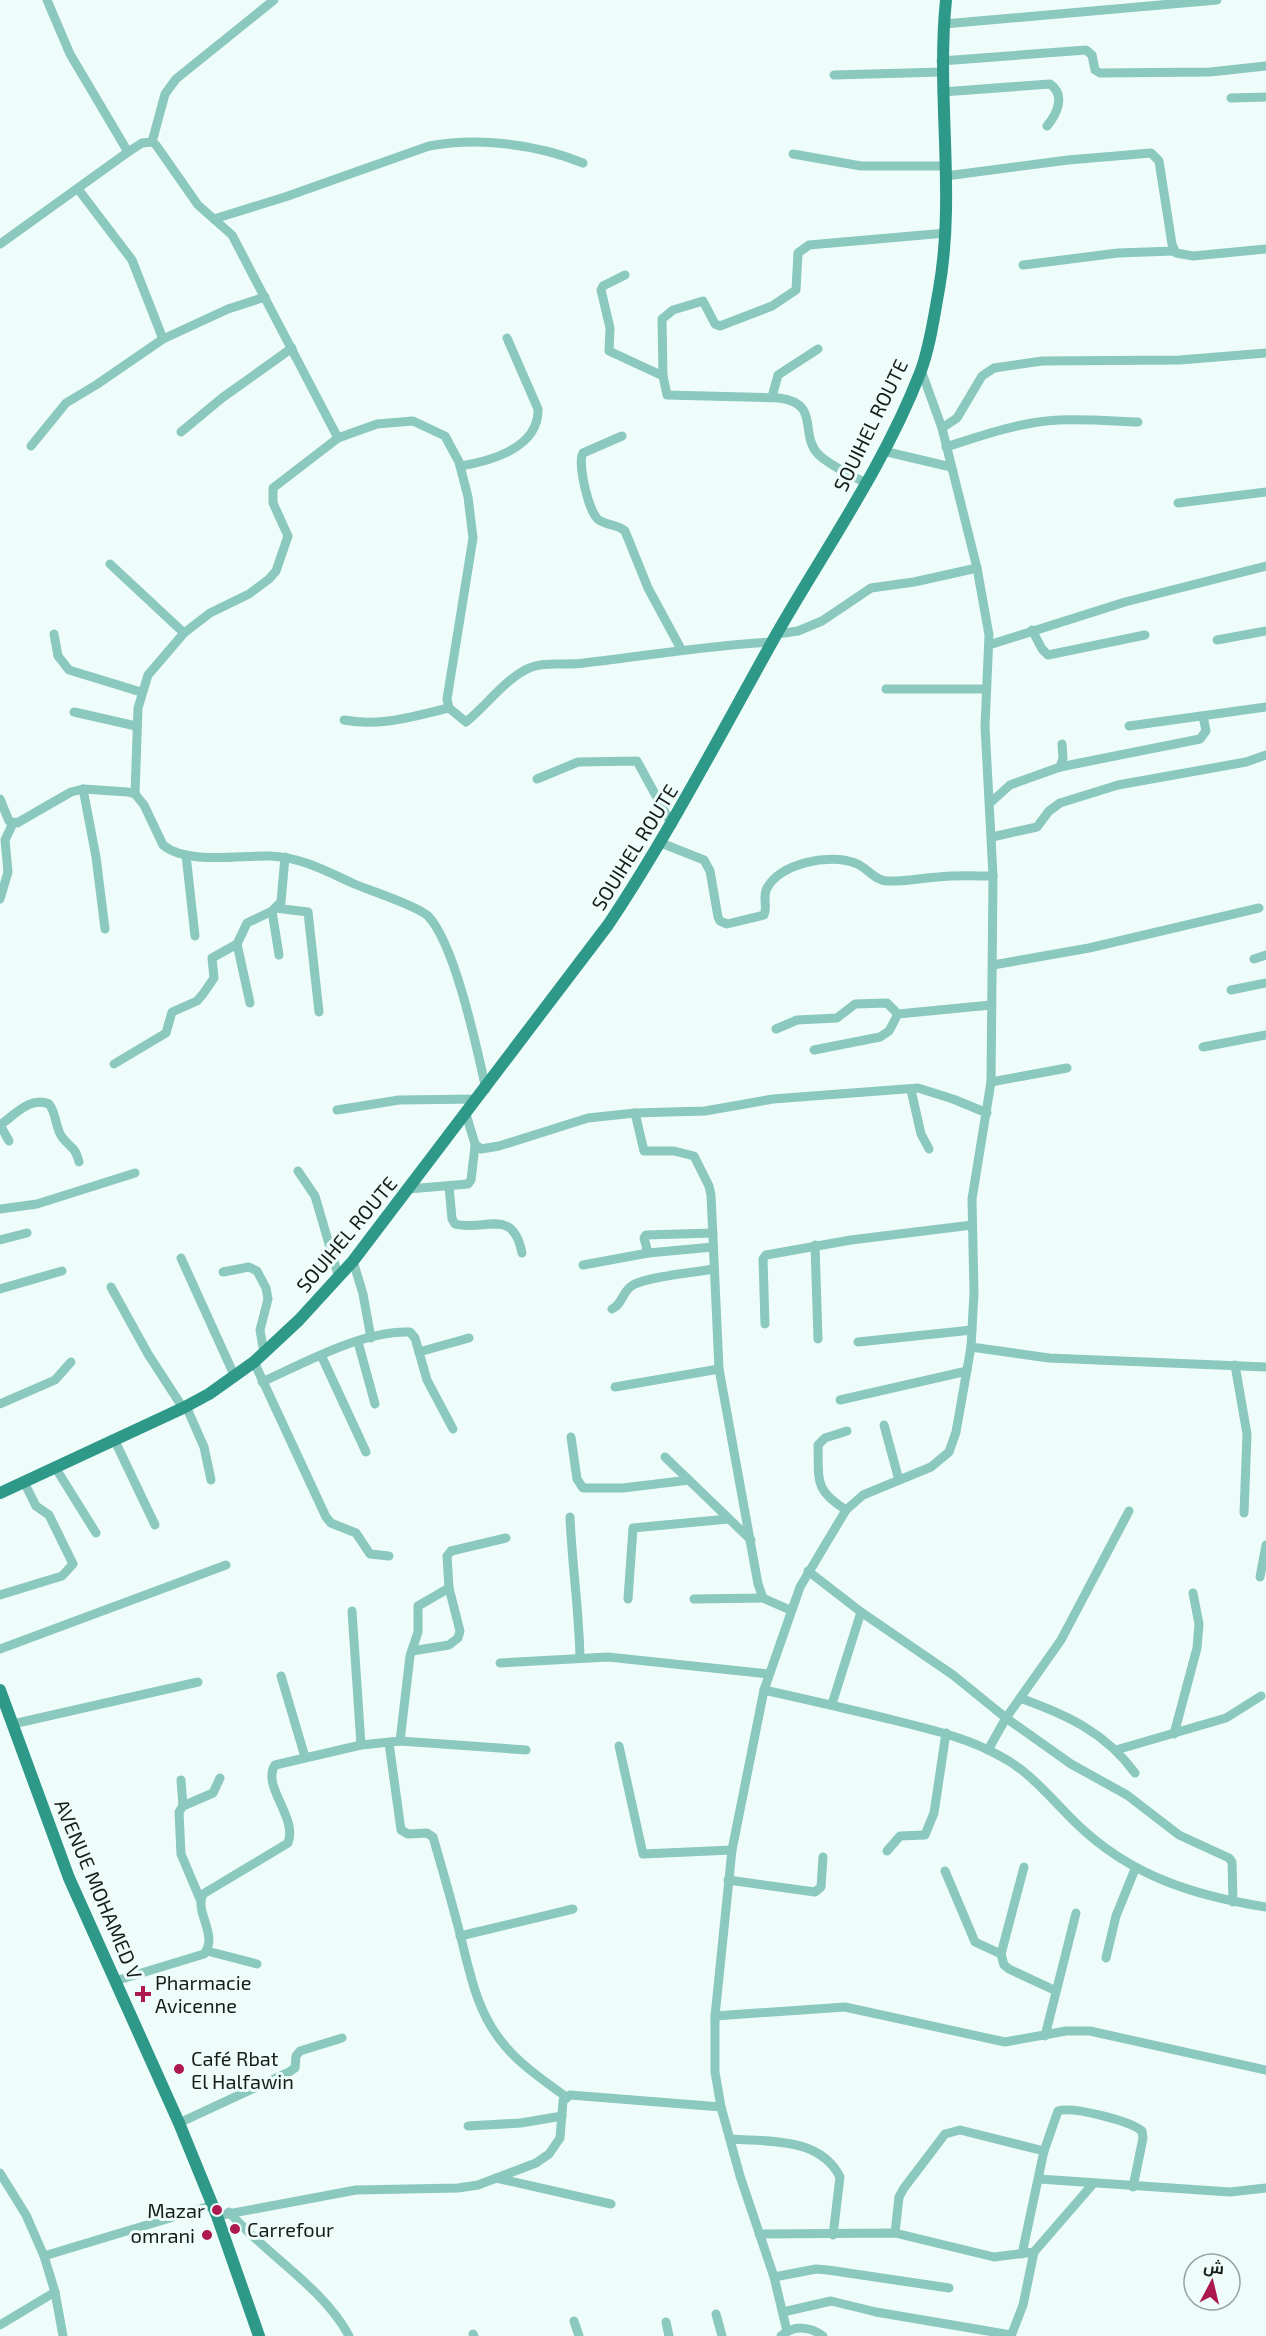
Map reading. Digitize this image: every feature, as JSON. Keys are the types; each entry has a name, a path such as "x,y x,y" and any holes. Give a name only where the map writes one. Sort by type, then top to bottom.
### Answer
{"main road":[{"name":"SOUIHEL ROUTE","path":"0,1493 185,1407 235,1377 264,1353 353,1261 486,1089 608,925 661,843 774,638 866,483 921,370 940,281 946,233 942,66 946,0"},
{"name":"AVENUE MOHAMED V","path":"1,1693 69,1878 219,2211 259,2336"}],"street":[{"path":"47,0 70,54 128,152"},
{"path":"152,142 165,94 172,83 274,0"},
{"path":"944,24 1217,0"},
{"path":"834,75 1086,50 1092,55 1095,70 1100,73 1210,72 1266,66"},
{"path":"942,92 1050,84 1055,87 1059,104 1056,114 1047,126"},
{"path":"1231,98 1266,97"},
{"path":"0,244 128,152 142,143 152,142"},
{"path":"152,142 198,205 232,236 338,438"},
{"path":"214,219 285,197 429,146 447,143 514,145 563,155 583,163"},
{"path":"793,154 861,166 946,171 1152,153 1160,161 1174,251"},
{"path":"78,189 132,260 163,339"},
{"path":"866,483 818,453 802,408 786,398 670,396 664,390 661,322 673,309 704,302 715,324 720,326 764,310 795,293 798,253 805,246 946,233"},
{"path":"1023,265 1118,253 1174,251 1178,254 1194,256 1266,249"},
{"path":"625,275 603,286 601,290 611,335 609,351 663,376"},
{"path":"31,446 66,403 163,339 228,309 265,297"},
{"path":"460,466 482,462 507,452 522,442 537,419 538,409 507,338"},
{"path":"181,432 222,398 292,348"},
{"path":"772,397 778,375 818,349"},
{"path":"942,428 957,418 982,376 994,368 1042,361 1180,360 1266,353"},
{"path":"823,2336 809,2328 784,2334 783,2312 774,2277 721,2107 715,2072 715,2016 732,1850 764,1690 790,1610 808,1571 846,1510 863,1495 931,1467 949,1452 956,1432 971,1347 972,1198 991,1082 993,876 985,726 988,622 942,428 921,370"},
{"path":"946,447 989,433 1039,422 1061,420 1138,422"},
{"path":"486,1089 463,997 442,942 426,914 304,862 285,858 186,855 169,850 163,845 144,805 135,794 136,726 141,692 148,675 184,633 210,613 249,594 276,571 288,536 273,503 273,488 338,438 377,424 413,421 445,436 460,466 468,497 473,538 447,699 449,708 466,722 512,678 527,669 542,664 581,664 774,638 822,621 871,588 914,582 977,568"},
{"path":"622,436 583,453 580,459 583,477 597,519 620,526 625,531 648,588 681,649"},
{"path":"883,451 951,467"},
{"path":"1178,503 1266,492"},
{"path":"110,564 184,633"},
{"path":"989,645 1145,596 1266,566"},
{"path":"1032,630 1042,649 1048,655 1145,635"},
{"path":"1217,640 1266,631"},
{"path":"54,634 58,656 69,670 141,692"},
{"path":"886,689 986,688"},
{"path":"1129,726 1266,706"},
{"path":"344,720 360,723 393,722 449,708"},
{"path":"74,712 136,726"},
{"path":"990,803 1010,784 1060,767 1140,749 1200,739 1206,731 1203,716"},
{"path":"1060,767 1064,758 1062,744"},
{"path":"992,837 1037,827 1049,811 1060,803 1118,785 1246,762 1266,755"},
{"path":"537,779 578,762 637,761 672,825"},
{"path":"12,823 23,820 71,792 83,789 135,794"},
{"path":"83,789 96,857 105,929"},
{"path":"0,799 12,823 5,840 8,872 0,899"},
{"path":"661,843 704,860 710,871 718,916 720,921 727,924 764,915 765,892 781,873 796,866 828,860 853,862 868,869 877,879 886,881 993,876"},
{"path":"186,855 195,936"},
{"path":"279,955 274,910 283,896 285,858"},
{"path":"993,965 1089,948 1259,908"},
{"path":"114,1064 166,1034 174,1010 197,1001 214,978 212,958 237,944 247,923 274,910 308,912 319,1012"},
{"path":"237,944 250,1003"},
{"path":"1254,958 1266,956"},
{"path":"1231,990 1266,983"},
{"path":"776,1029 797,1020 837,1018 853,1005 864,1002 887,1003 898,1014"},
{"path":"898,1014 991,1005"},
{"path":"814,1050 880,1037 889,1031 898,1014"},
{"path":"1203,1047 1266,1035"},
{"path":"991,1082 1066,1068"},
{"path":"475,1146 481,1149 499,1146 572,1122 634,1113 705,1111 773,1099 926,1089 987,1113"},
{"path":"911,1090 921,1134 929,1149"},
{"path":"337,1110 399,1100 477,1099"},
{"path":"9,1142 0,1125 28,1104 43,1101 49,1104 63,1137 75,1148 79,1162"},
{"path":"634,1113 644,1150 674,1151 694,1156 710,1186 719,1369 763,1598"},
{"path":"408,1189 471,1182 475,1146 466,1114"},
{"path":"298,1170 315,1196 339,1278"},
{"path":"0,1209 37,1203 135,1173"},
{"path":"449,1186 452,1219 455,1224 494,1224 514,1230 519,1236 522,1253"},
{"path":"765,1324 764,1256 815,1245 972,1225"},
{"path":"0,1240 27,1233"},
{"path":"648,1253 644,1238 646,1234 713,1233"},
{"path":"815,1245 818,1339"},
{"path":"583,1265 648,1253 713,1247"},
{"path":"181,1258 235,1377"},
{"path":"353,1261 363,1294 371,1338"},
{"path":"223,1272 249,1267 257,1271 266,1288 268,1299 260,1330 264,1353"},
{"path":"612,1309 618,1306 625,1290 633,1285 713,1269"},
{"path":"0,1289 62,1271"},
{"path":"111,1287 148,1354 185,1407 204,1447 211,1480"},
{"path":"858,1342 972,1330"},
{"path":"262,1382 321,1355 358,1342 410,1332 416,1338 427,1380 453,1429"},
{"path":"419,1352 469,1338"},
{"path":"358,1342 375,1404"},
{"path":"971,1347 1049,1358 1266,1367"},
{"path":"321,1355 366,1452"},
{"path":"0,1404 56,1380 71,1362"},
{"path":"254,1362 326,1517 331,1523 356,1533 370,1554 389,1556"},
{"path":"1235,1365 1247,1434 1244,1514"},
{"path":"615,1387 719,1369"},
{"path":"840,1400 967,1371"},
{"path":"884,1425 898,1480"},
{"path":"846,1510 826,1497 821,1488 818,1445 825,1438 847,1431"},
{"path":"571,1437 577,1479 583,1488 623,1488 689,1480"},
{"path":"114,1439 155,1524"},
{"path":"665,1457 728,1519 750,1535"},
{"path":"54,1467 96,1533"},
{"path":"0,1595 62,1576 73,1564 49,1515 36,1506 24,1482"},
{"path":"988,1750 1006,1718 1061,1640 1128,1511"},
{"path":"570,1517 572,1571 579,1616 580,1658"},
{"path":"628,1599 633,1528 728,1519"},
{"path":"412,1651 449,1645 458,1638 460,1631 449,1588 448,1553 507,1538"},
{"path":"1260,1578 1266,1545"},
{"path":"0,1649 226,1565"},
{"path":"808,1571 861,1612 953,1675 1006,1718 1071,1764 1127,1795 1179,1835 1229,1858 1232,1862 1233,1902"},
{"path":"400,1741 412,1651 418,1632 418,1606 449,1588"},
{"path":"1174,1734 1197,1648 1199,1624 1193,1593"},
{"path":"694,1599 763,1598 790,1610"},
{"path":"352,1611 361,1745"},
{"path":"832,1704 861,1612"},
{"path":"500,1663 580,1658 626,1658 768,1674"},
{"path":"281,1676 305,1757"},
{"path":"12,1724 198,1682"},
{"path":"764,1690 832,1704 946,1733 1003,1756 1108,1852 1135,1869 1181,1889 1233,1902 1266,1907"},
{"path":"1116,1750 1226,1718 1262,1696"},
{"path":"1020,1698 1072,1718 1098,1734 1116,1750 1135,1773"},
{"path":"887,1851 900,1836 925,1834 934,1813 946,1733"},
{"path":"200,1899 212,1887 288,1843 289,1823 273,1783 272,1770 279,1763 361,1745 400,1741 526,1750"},
{"path":"389,1743 401,1830 408,1834 427,1833 433,1837 470,1980 491,2027 522,2064 566,2097"},
{"path":"619,1746 643,1854 732,1850"},
{"path":"207,1951 209,1940 200,1899 180,1848 179,1812 183,1806 213,1793 220,1778"},
{"path":"181,1780 183,1806"},
{"path":"728,1880 815,1892 821,1887 823,1857"},
{"path":"1024,1867 1001,1954 1004,1965 1054,1990"},
{"path":"1106,1958 1116,1916 1135,1869"},
{"path":"945,1871 975,1942 1001,1954"},
{"path":"460,1936 573,1909"},
{"path":"1045,2036 1054,1990 1076,1913"},
{"path":"115,1981 207,1951 257,1964"},
{"path":"715,2016 845,2007 1005,2042 1066,2031 1090,2031 1266,2070"},
{"path":"179,2123 289,2072 295,2068 296,2056 300,2051 342,2038"},
{"path":"44,2256 219,2211 345,2192 458,2188 496,2178 536,2163 549,2154 560,2138 566,2097 570,2094 721,2107"},
{"path":"1022,2254 1044,2151 1060,2109 1131,2125 1143,2134 1133,2187"},
{"path":"468,2126 521,2123 562,2116"},
{"path":"895,2233 899,2197 945,2134 960,2130 1044,2151"},
{"path":"731,2139 808,2147 828,2159 840,2177 833,2235"},
{"path":"0,2174 26,2215 44,2256 55,2292 63,2336"},
{"path":"496,2178 611,2204"},
{"path":"1039,2179 1092,2185 1230,2192 1266,2188"},
{"path":"783,2312 819,2302 840,2302 876,2312 1011,2336 1023,2305 1034,2252 1092,2185"},
{"path":"219,2211 332,2310 349,2336"},
{"path":"759,2234 895,2233 994,2257 1034,2252"},
{"path":"774,2277 816,2269 949,2288"},
{"path":"0,2325 55,2292"},
{"path":"716,2314 722,2336"},
{"path":"574,2320 579,2336"},
{"path":"666,2322 669,2336"}],"place":[{"name":"Pharmacie Avicenne","path":"143,1994"},
{"name":"Café Rbat El Halfawin","path":"179,2069"},
{"name":"Mazar","path":"217,2210"},
{"name":"Carrefour","path":"235,2229"},
{"name":"omrani","path":"207,2235"}]}
